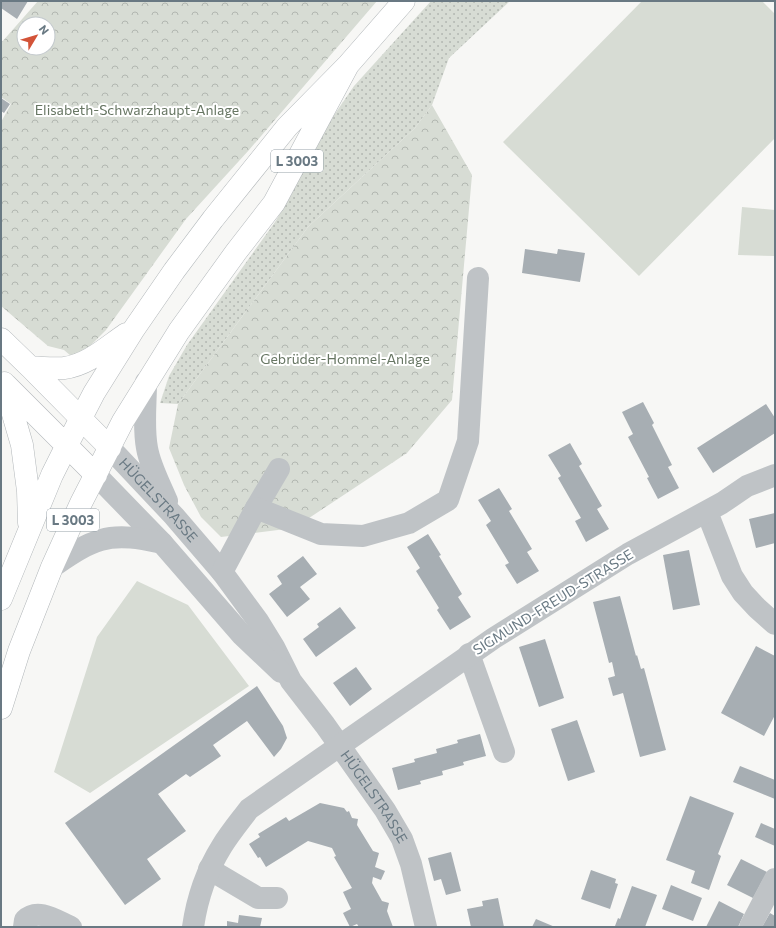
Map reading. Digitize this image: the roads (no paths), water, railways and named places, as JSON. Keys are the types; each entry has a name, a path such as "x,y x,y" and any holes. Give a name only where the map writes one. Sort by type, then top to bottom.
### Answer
{"main road":[{"name":"L 3003","path":"1,599 52,475 94,393 134,329 196,242 287,127 348,65 404,1"},
{"name":"L 3003","path":"1,708 19,651 52,566 123,421 179,331 236,252 274,203 348,65"},
{"path":"30,367 65,368 79,364 94,356 134,329"},
{"name":"HÜGELSTRASSE","path":"1,339 81,417 110,448"},
{"path":"3,382 22,445 28,491 29,530"},
{"name":"HÜGELSTRASSE","path":"3,382 96,475"}],"street":[{"path":"256,508 321,534 364,536 409,523 448,500 468,442 478,278"},
{"path":"146,382 145,421 147,448 154,471 174,516"},
{"name":"HÜGELSTRASSE","path":"110,448 174,516 222,572 258,621 291,681 340,746 385,810 402,838 412,864 426,927"},
{"path":"222,572 256,508 279,469"},
{"name":"HÜGELSTRASSE","path":"96,475 162,544 242,635 291,681"},
{"name":"SIGMUND-FREUD-STRASSE","path":"193,927 202,890 209,870 222,846 250,809 469,654 628,554 707,512 747,486 775,475"},
{"path":"707,512 732,576 743,593 775,624"},
{"path":"52,566 80,549 100,540 130,538 145,539 162,544"},
{"path":"469,654 504,752"},
{"path":"209,870 258,898 277,898"},
{"path":"750,927 775,879"},
{"path":"24,927 25,920 33,914 38,914 71,927"}],"park label":[{"name":"Elisabeth-Schwarzhaupt-Anlage","path":"137,110"},
{"name":"Gebrüder-Hommel-Anlage","path":"345,359"}]}
